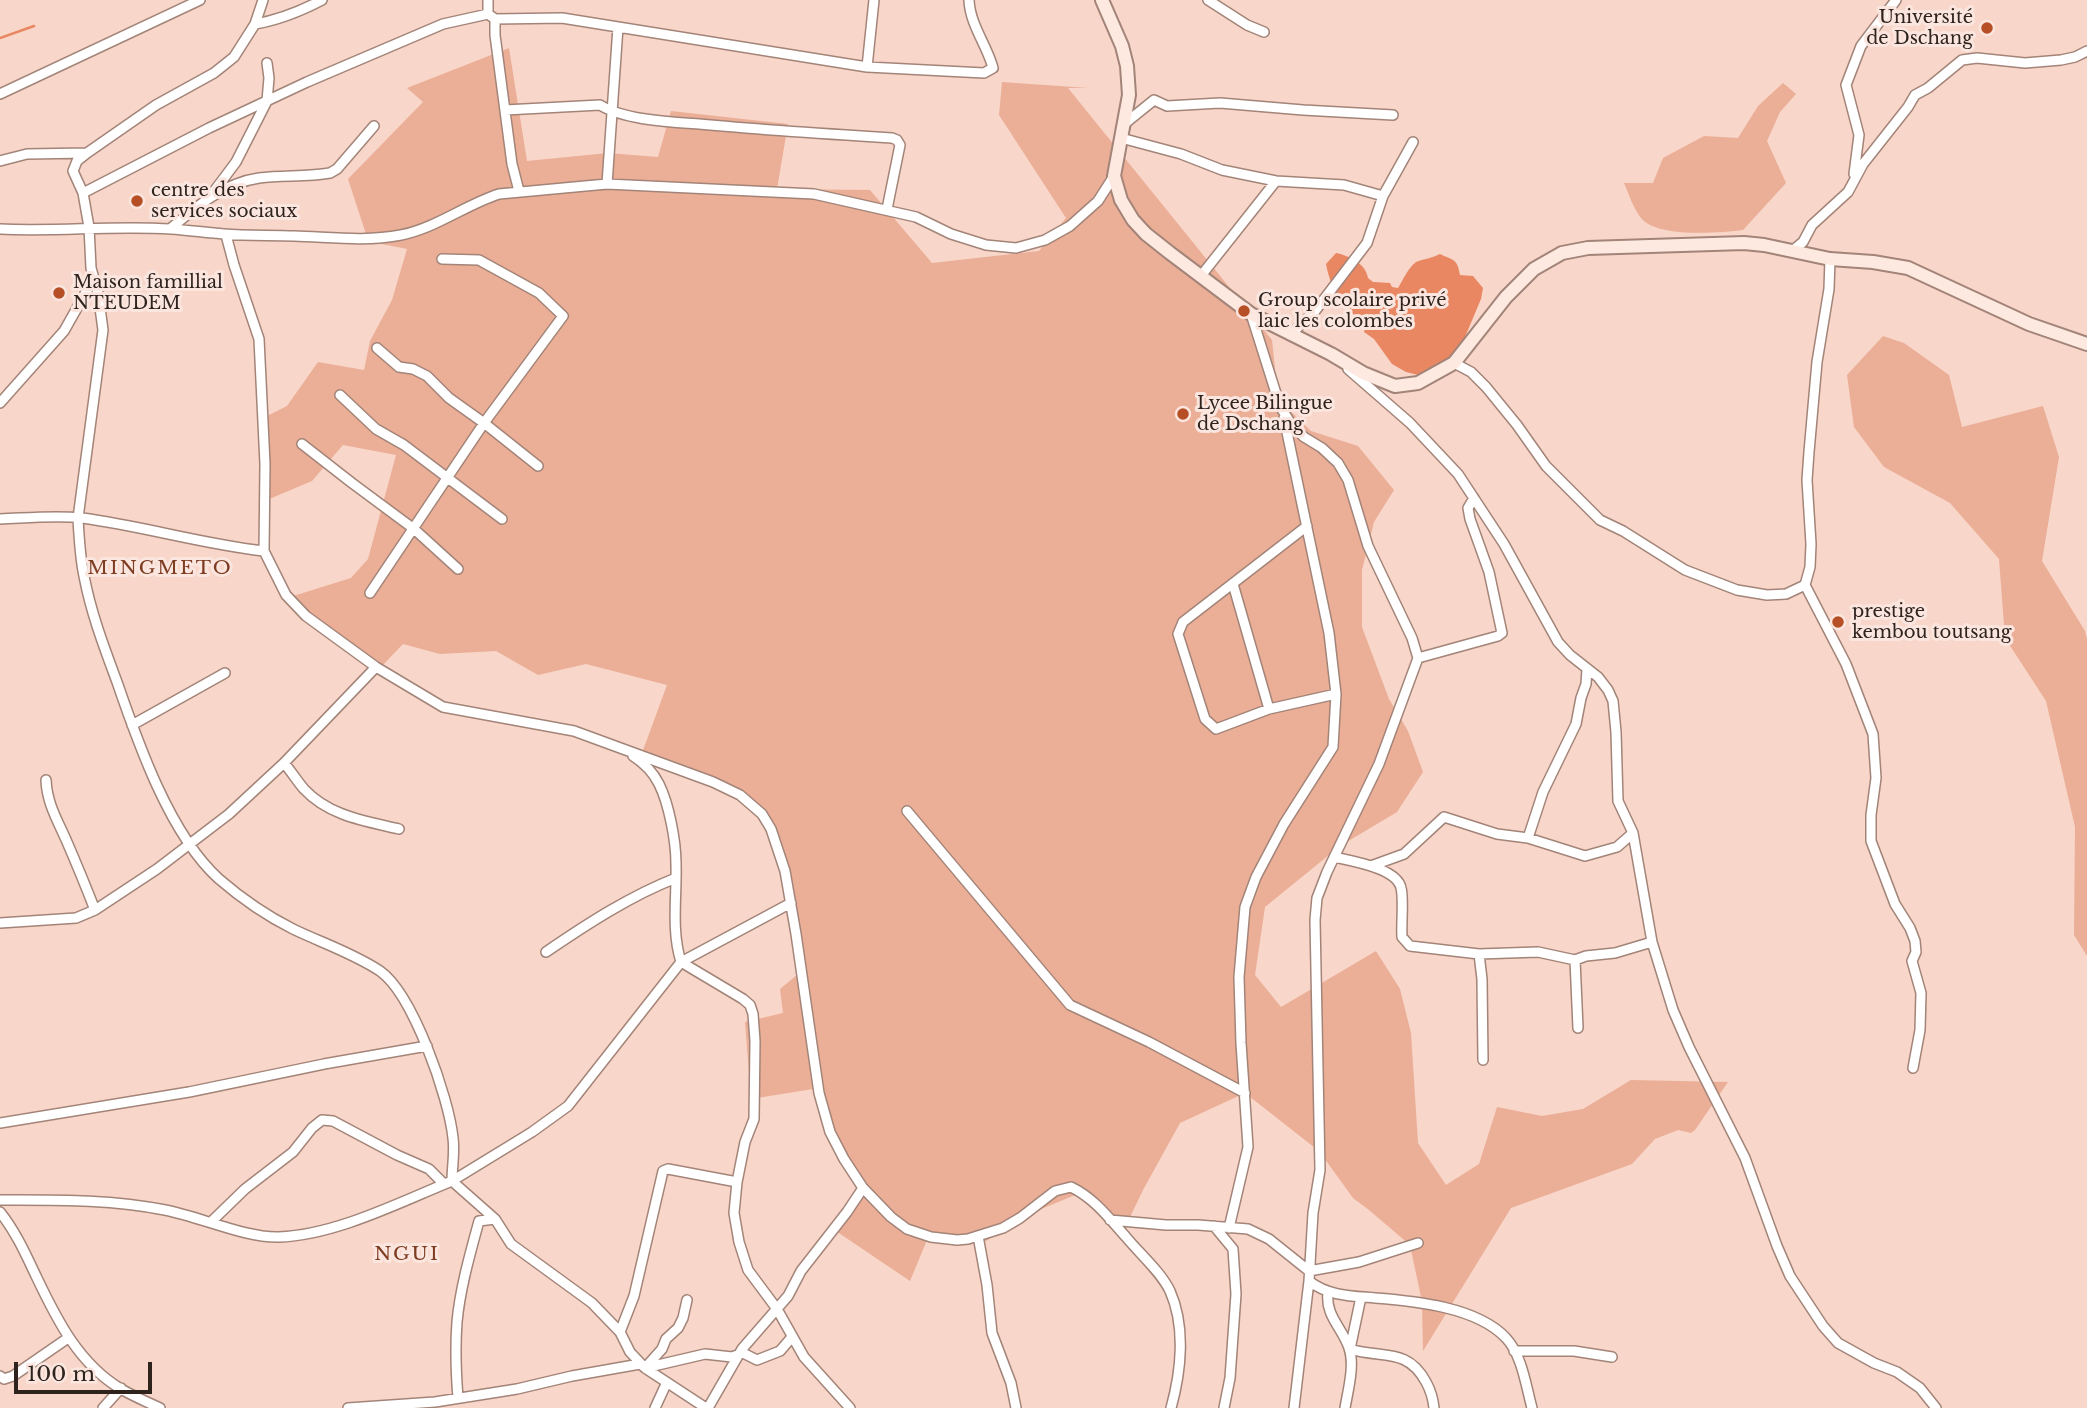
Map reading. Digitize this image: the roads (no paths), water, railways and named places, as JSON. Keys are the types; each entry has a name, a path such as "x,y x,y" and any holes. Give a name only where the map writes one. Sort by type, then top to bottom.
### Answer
{"street":[{"path":"0,94 200,0"},
{"path":"263,0 255,24 234,57 214,73 156,105 87,153 77,161 72,171 83,193 89,227 91,268 98,293 103,330 78,518 79,547 94,618 132,726 167,805 201,860 218,878 262,912 382,972 397,988 427,1046 443,1092 453,1139 448,1182"},
{"path":"255,24 303,10 322,0"},
{"path":"488,0 512,164 519,191"},
{"path":"867,67 874,0"},
{"path":"83,193 267,100 443,24 491,16 562,18 867,67 984,73 993,68 976,30 969,0"},
{"path":"0,229 89,227 348,239 378,238 404,234 453,216 467,206 499,194 607,184 814,194 916,217 951,234 986,245 1016,248 1045,240 1070,226 1098,201 1114,176 1129,95 1127,66 1122,46 1102,0"},
{"path":"1208,0 1247,25 1264,32"},
{"path":"1792,251 1803,242 1812,225 1848,192 1853,179 1859,135 1846,85 1861,46 1896,0"},
{"path":"607,184 618,27"},
{"path":"1853,179 1915,95 1928,88 1962,60 1977,58 2025,63 2061,60 2087,51"},
{"path":"209,199 236,162 267,100 267,63"},
{"path":"1122,131 1154,100 1167,106 1220,103 1393,116"},
{"path":"505,110 600,105 612,113 674,122 778,132 892,138 900,145 887,209"},
{"path":"170,229 226,188 256,178 330,173 337,169 374,126"},
{"path":"1122,131 1222,170 1276,181 1344,186 1383,196"},
{"path":"1290,335 1315,311 1367,243 1383,196 1413,142"},
{"path":"0,161 27,154 87,153"},
{"path":"1114,176 1121,200 1133,220 1146,234 1200,276 1251,314 1363,373 1395,386 1418,383 1454,363 1506,297 1534,269 1562,253 1588,248 1710,243 1764,245 1830,260 1873,262 1909,268 2029,324 2087,344"},
{"path":"1200,276 1276,181"},
{"path":"226,234 259,339 265,464 264,551 286,595 306,616 376,667 443,707 574,731 713,782 740,794 762,814 771,829 785,872 819,1093 830,1132 863,1188 907,1230 957,1240 1003,1228 1055,1191 1070,1187 1086,1194 1170,1290 1180,1322 1178,1380 1171,1408"},
{"path":"370,593 484,423 562,316 539,293 479,260 442,258"},
{"path":"1830,260 1829,289 1817,362 1809,452 1807,480 1811,544 1810,568 1805,585 1846,664 1873,734 1876,778 1871,841 1895,904 1915,941 1916,952 1912,961 1921,993 1920,1030 1913,1068"},
{"path":"0,403 64,331 94,278"},
{"path":"1229,1228 1248,1147 1239,977 1245,907 1256,877 1284,824 1333,747 1336,694 1329,633 1307,526 1280,406 1251,314"},
{"path":"377,348 400,367 413,369 427,376 449,398 538,466"},
{"path":"1331,354 1426,438 1458,474 1504,544 1558,642 1598,677 1608,690 1616,732 1618,801 1633,833 1652,942 1683,1035 1745,1158 1777,1247 1796,1285 1823,1326 1838,1343 1897,1372 1920,1388 1936,1408"},
{"path":"1454,363 1472,372 1486,387 1546,467 1600,520 1623,531 1685,570 1737,590 1767,595 1786,594 1805,585"},
{"path":"340,395 376,429 448,476 502,519"},
{"path":"1280,406 1297,430 1338,463 1348,480 1368,546 1412,638 1418,658 1379,764 1317,898 1315,920 1320,1170 1313,1213 1309,1276 1294,1408"},
{"path":"302,444 414,528 458,569"},
{"path":"1418,658 1502,633 1489,572 1470,519 1468,508 1474,498"},
{"path":"0,519 78,518 168,533 221,546 264,551"},
{"path":"1307,526 1183,622 1178,634 1205,719 1216,729 1269,709 1336,694"},
{"path":"1233,584 1269,709"},
{"path":"0,923 76,918 95,910 157,870 229,814 284,763 376,667"},
{"path":"1528,838 1543,792 1576,724 1587,669"},
{"path":"132,726 225,673"},
{"path":"623,749 645,764 659,783 669,816 676,860 674,926 681,962 743,999 750,1005 753,1014 754,1119 745,1142 734,1213 743,1257 748,1270 777,1309 804,1357 850,1408"},
{"path":"284,763 304,789 328,809 352,818 399,829"},
{"path":"46,780 54,816 95,910"},
{"path":"906,811 1070,1005 1149,1042 1245,1093"},
{"path":"1371,866 1404,854 1444,817 1497,834 1528,838 1585,856 1617,847 1633,833"},
{"path":"1334,858 1371,866 1394,877 1401,886 1402,937 1410,946 1479,954 1538,952 1575,960 1615,953 1652,942"},
{"path":"546,952 620,905 676,878"},
{"path":"0,1200 63,1199 119,1203 169,1211 262,1236 279,1237 304,1234 343,1223 407,1200 448,1182 532,1132 568,1106 681,962 790,904"},
{"path":"1479,954 1483,1060"},
{"path":"1575,960 1578,1028"},
{"path":"0,1123 189,1092 427,1046"},
{"path":"211,1222 245,1189 293,1152 312,1128 322,1121 333,1121 429,1169 495,1219 511,1244 592,1303 620,1332 630,1352 645,1368"},
{"path":"620,1332 634,1296 663,1171 668,1169 737,1182"},
{"path":"348,1408 394,1406 458,1398 640,1364 666,1384 707,1408 738,1356 761,1325 788,1296 801,1271 863,1188"},
{"path":"0,1212 12,1227 68,1338 91,1365 121,1388 160,1408"},
{"path":"458,1398 455,1360 457,1321 470,1251 479,1222 495,1219"},
{"path":"1110,1220 1248,1229 1269,1239 1328,1292 1416,1301 1459,1311 1492,1326 1507,1339 1517,1356 1532,1408"},
{"path":"1213,1226 1233,1249 1236,1294 1230,1378 1224,1408"},
{"path":"978,1236 992,1333 1011,1383 1016,1408"},
{"path":"1309,1276 1418,1243"},
{"path":"1328,1292 1327,1302 1332,1318 1350,1349 1408,1361 1417,1367 1433,1396 1434,1408"},
{"path":"1345,1408 1351,1367 1350,1349 1361,1297"},
{"path":"645,1368 662,1349 666,1339 678,1328 687,1300"},
{"path":"645,1368 705,1354 738,1356 743,1353 757,1360 780,1350 792,1337"},
{"path":"0,1376 4,1379 13,1376 68,1338"},
{"path":"1514,1351 1574,1351 1612,1357"},
{"path":"655,1408 666,1384"},
{"path":"103,1408 121,1388"}],"waterway":[{"path":"0,38 34,26"}],"place":[{"name":"Université de Dschang","path":"1987,28"},
{"name":"centre des services sociaux","path":"137,201"},
{"name":"Maison famillial NTEUDEM","path":"59,293"},
{"name":"Group scolaire privé laic les colombes","path":"1244,311"},
{"name":"Lycee Bilingue de Dschang","path":"1183,414"},
{"name":"prestige kembou toutsang","path":"1838,622"}],"district":[{"name":"MINGMETO","path":"160,569"},
{"name":"NGUI","path":"407,1255"}]}
